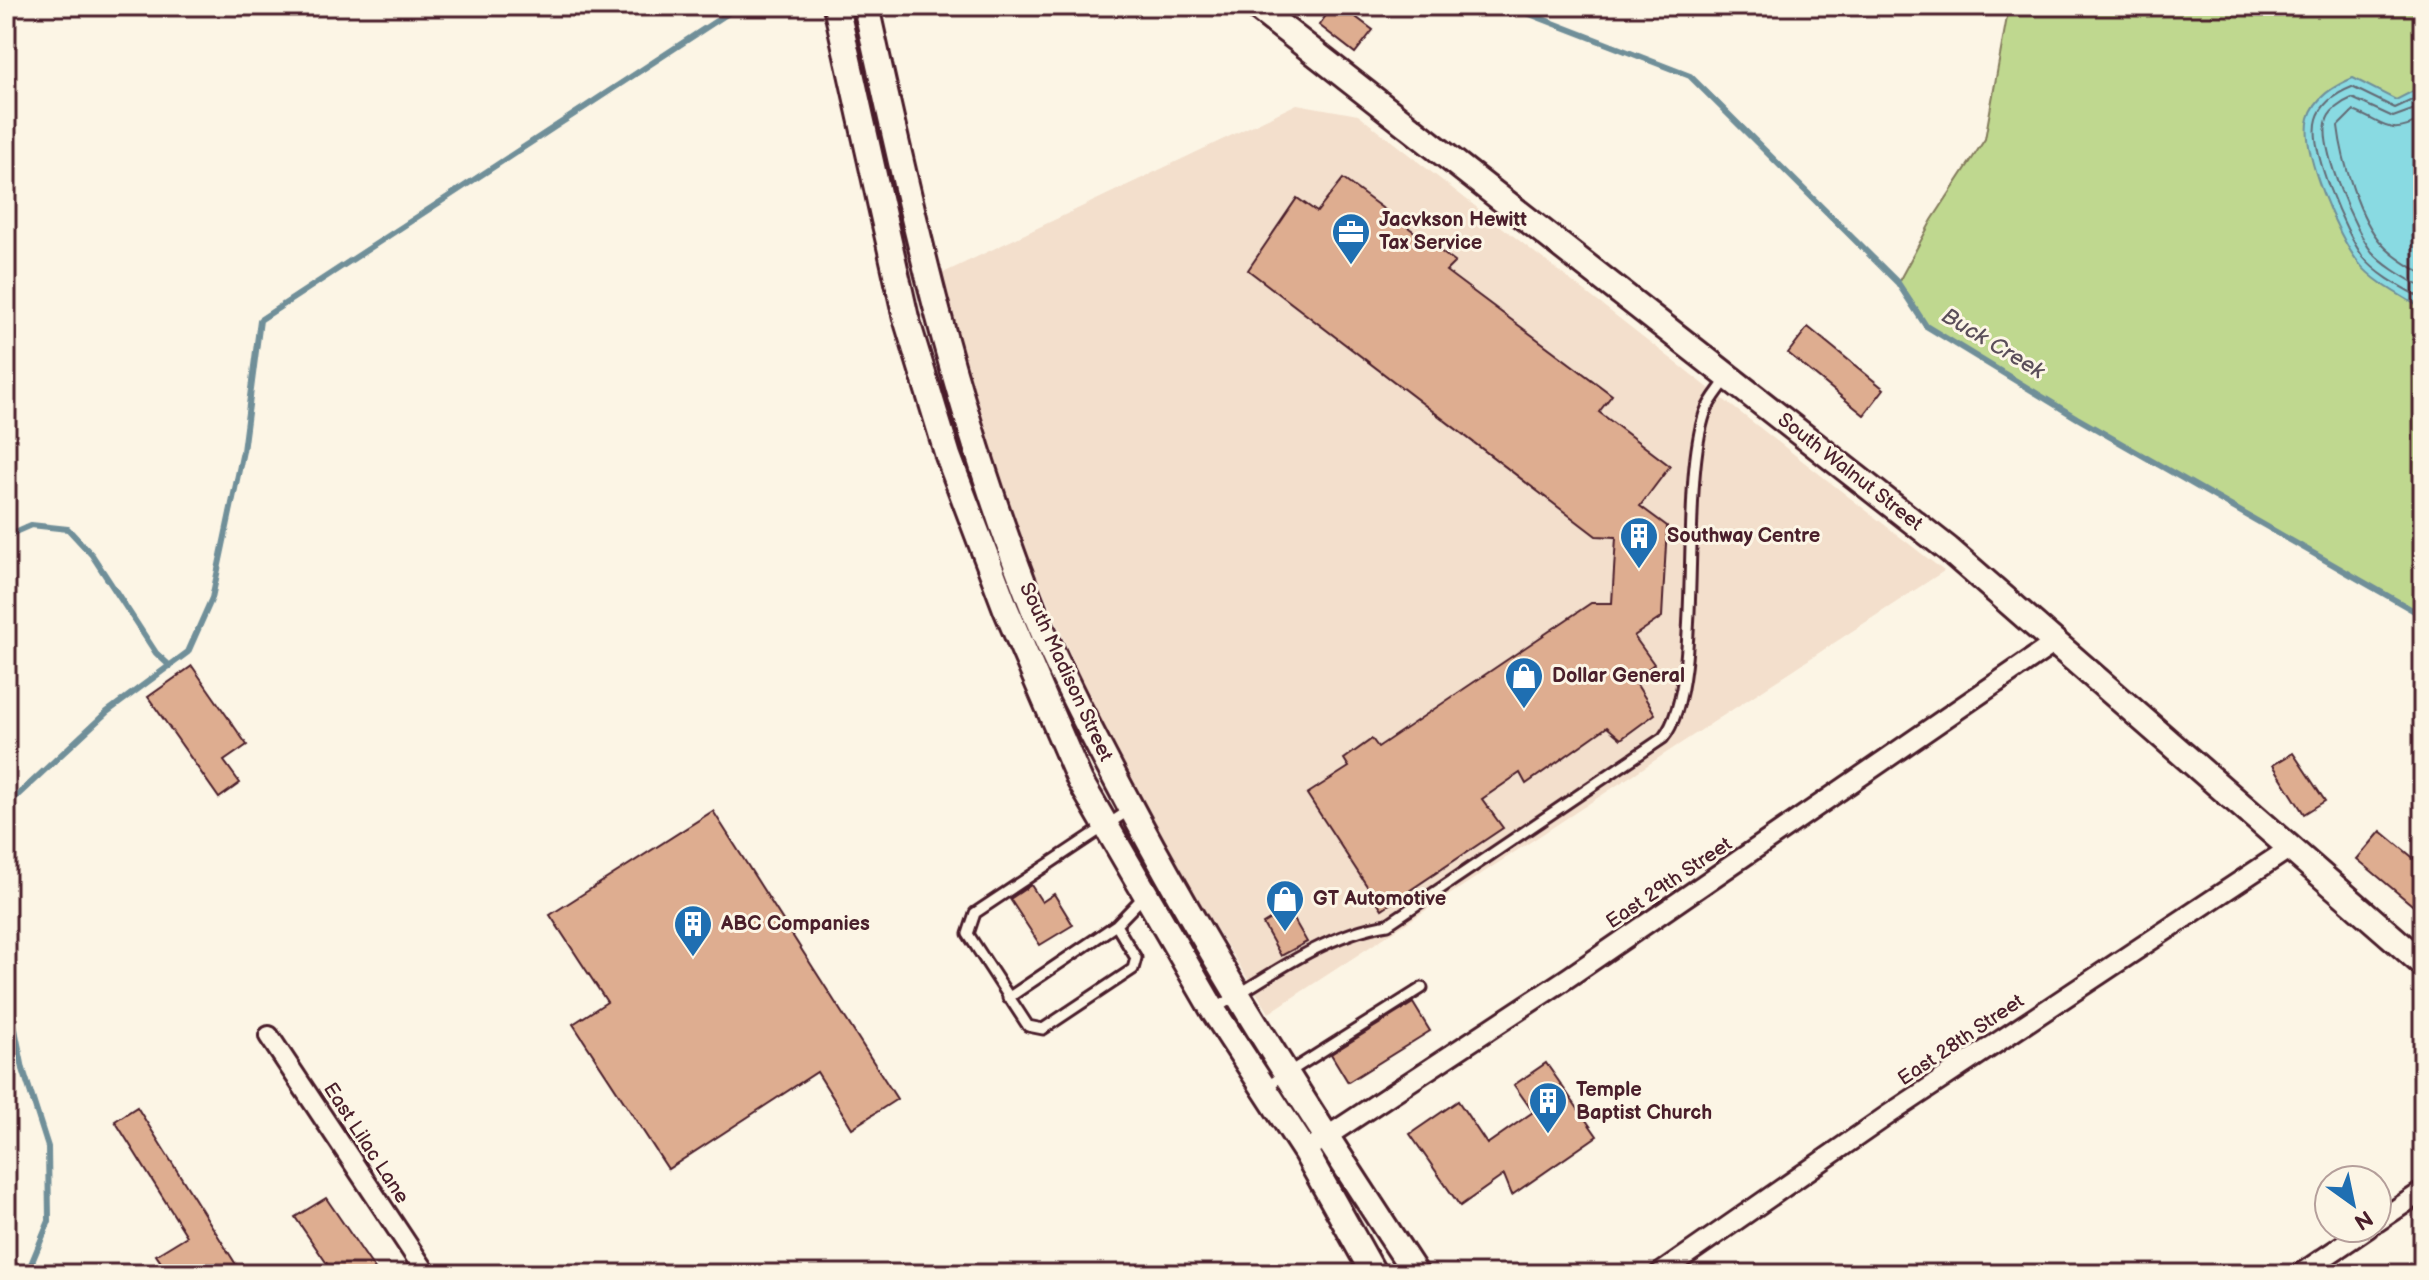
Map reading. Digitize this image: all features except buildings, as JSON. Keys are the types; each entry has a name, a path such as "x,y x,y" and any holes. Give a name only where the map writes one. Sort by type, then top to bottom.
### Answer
{"main road":[{"name":"South Madison Street","path":"836,6 906,318 948,456 1006,609 1075,772 1213,1010 1305,1151 1374,1274"},
{"name":"South Madison Street","path":"866,6 924,269 990,494 1037,616 1167,879 1326,1137 1416,1274"},
{"name":"South Walnut Street","path":"1255,6 1948,549 2053,644 2417,954"}],"street":[{"name":"East 29th Street","path":"1305,1151 1569,977 2053,644"},
{"name":"East 28th Street","path":"1659,1274 1888,1115 2290,848"},
{"name":"East Lilac Lane","path":"269,1036 427,1274"},
{"path":"2393,1211 2423,1191"},
{"path":"2300,1274 2344,1244"}],"lane":[{"path":"1213,1010 1322,945 1364,928 1388,924 1663,738 1675,724 1685,672 1691,493 1705,412 1728,377"},
{"path":"1116,925 1136,958 1133,969 1043,1029 1028,1026 973,947 968,934 969,921 1010,888 1131,809"},
{"path":"1008,998 1116,925 1146,894"},
{"path":"1264,1088 1422,988"}],"shaded area":[{"path":"1297,104 1358,115 1944,571 1269,1013 1164,845 1099,721 1016,528 939,275"}],"green space":[{"path":"2009,6 2423,6 2423,616 2091,427 1926,326 1898,283 1932,220 1985,139"}],"water":[{"path":"2353,78 2396,100 2423,86 2423,309 2380,282 2358,262 2331,214 2315,171 2310,151 2309,118 2326,93"}],"waterway":[{"path":"6,806 107,712 188,652 212,598 243,451 260,320 739,6"},
{"name":"Buck Creek","path":"1509,6 1690,76 1898,283 1926,326 2077,418 2423,616"},
{"path":"6,536 31,525 68,529 92,555 156,653 170,666"},
{"path":"6,984 23,1069 48,1147 49,1221 27,1274"}],"place":[{"name":"Jacvkson Hewitt Tax Service","path":"1351,266"},
{"name":"Southway Centre","path":"1639,570"},
{"name":"Dollar General","path":"1524,710"},
{"name":"GT Automotive","path":"1285,933"},
{"name":"ABC Companies","path":"693,958"},
{"name":"Temple Baptist Church","path":"1548,1135"}]}
